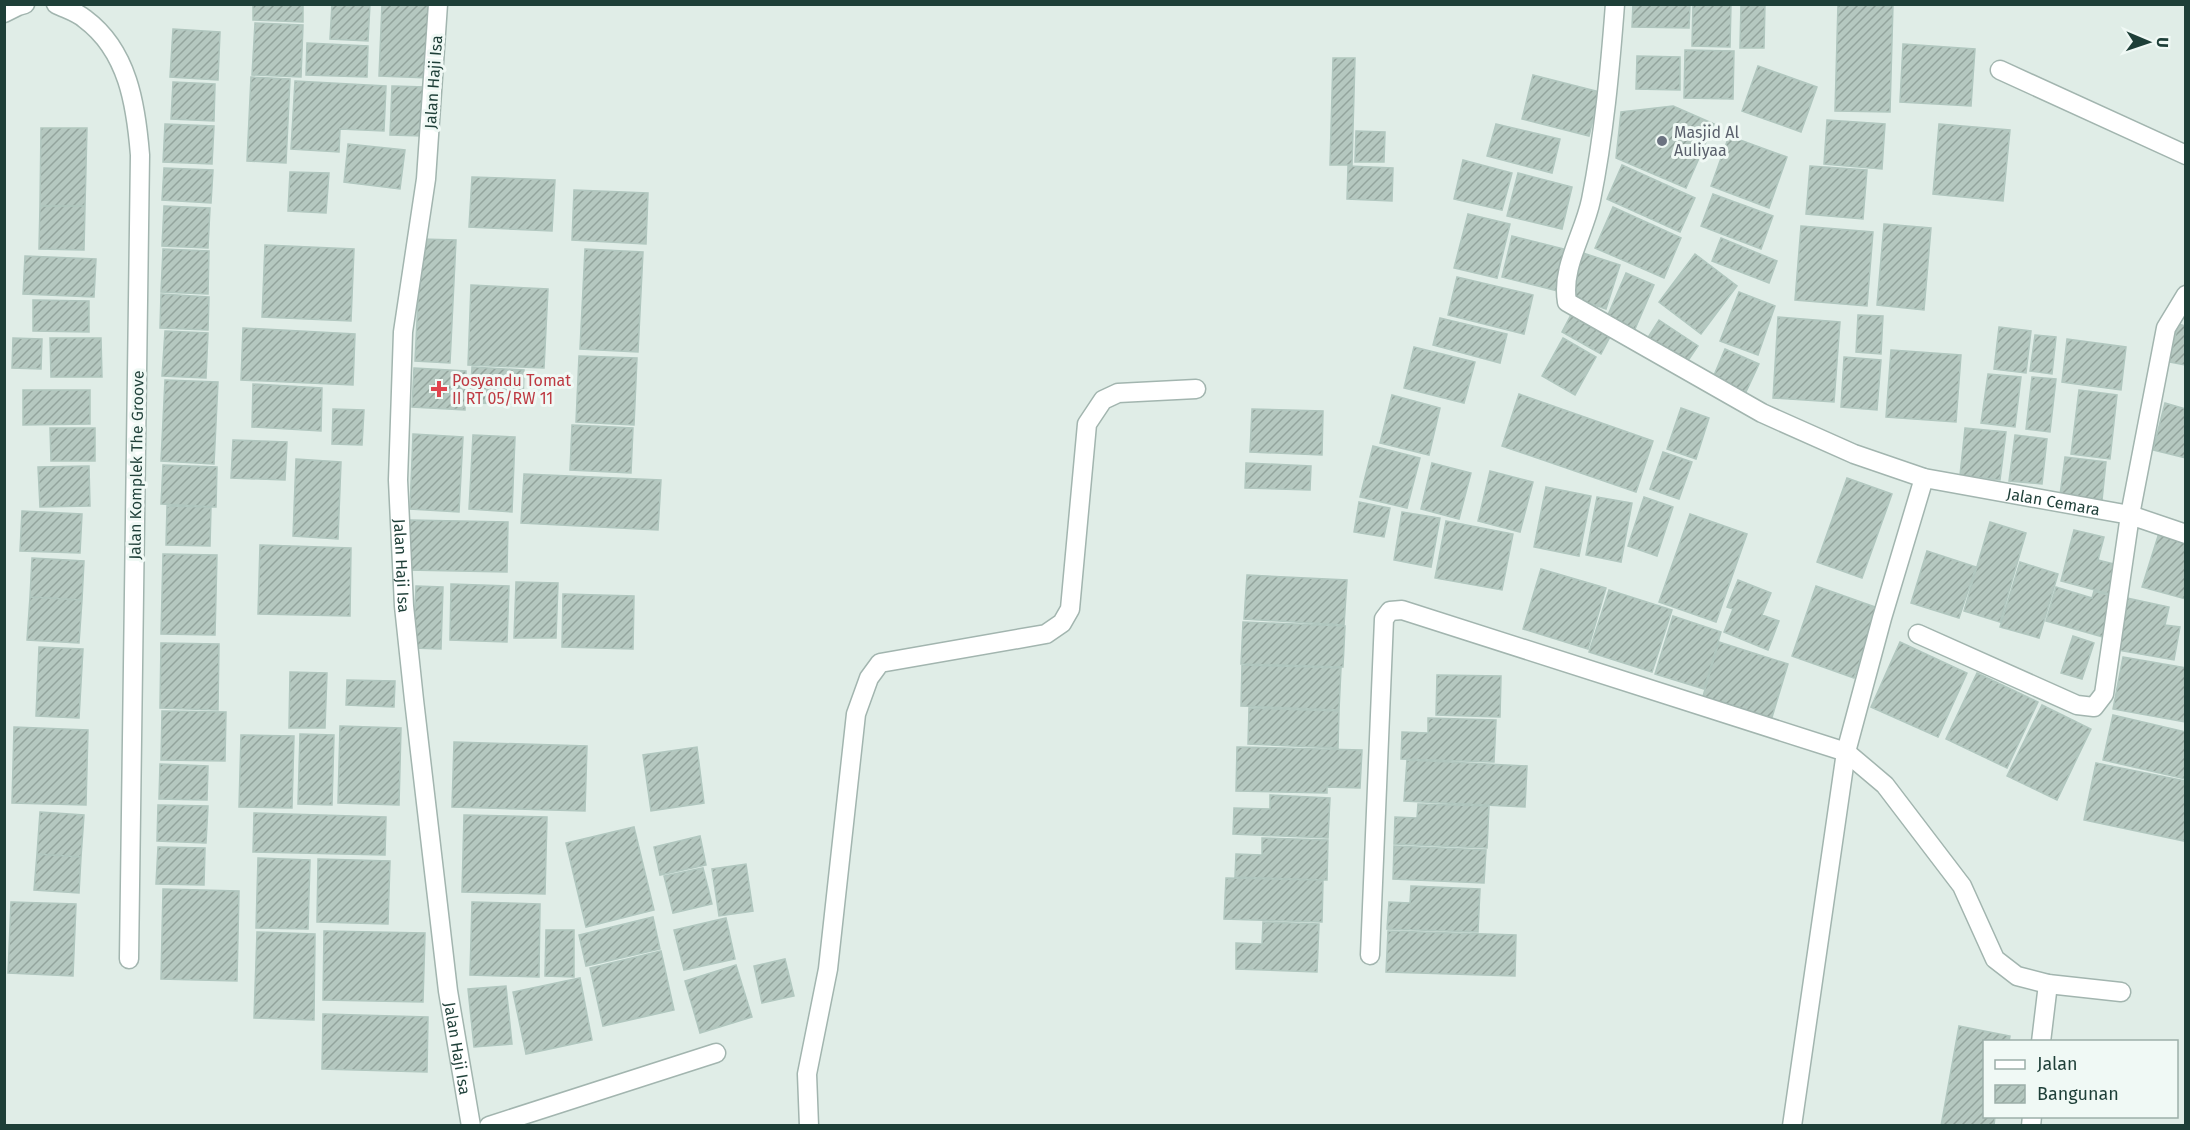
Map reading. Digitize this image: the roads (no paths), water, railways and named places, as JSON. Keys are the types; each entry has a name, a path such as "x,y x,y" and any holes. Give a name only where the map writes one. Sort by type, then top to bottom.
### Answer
{"street":[{"path":"4,13 25,4"},
{"name":"Jalan Komplek The Groove","path":"56,4 83,17 101,32 116,55 131,87 137,115 140,155 129,959"},
{"name":"Jalan Haji Isa","path":"438,4 426,179 403,332 398,480 404,606 413,688 448,991 471,1125"},
{"name":"Jalan Cemara","path":"1615,4 1602,146 1590,207 1568,272 1565,291 1567,302 1762,413 1854,454 1924,478 2130,515 2186,534"},
{"path":"2000,70 2186,154"},
{"path":"1918,634 2078,705 2094,707 2104,694 2130,515 2166,328 2186,295"},
{"path":"809,1125 807,1074 828,969 855,714 869,678 880,663 1046,634 1062,623 1070,609 1088,424 1102,400 1118,393 1196,389"},
{"path":"1792,1125 1846,752 1882,618 1924,478"},
{"path":"1370,955 1384,619 1390,611 1402,610 1846,752 1885,785 1962,886 1995,959 2017,976 2048,984 2121,992"},
{"path":"2041,1040 2048,984"},
{"path":"489,1125 717,1053"}],"place":[{"name":"Masjid Al Auliyaa","path":"1662,141"},
{"name":"Posyandu Tomat II RT 05/RW 11","path":"439,389"}]}
